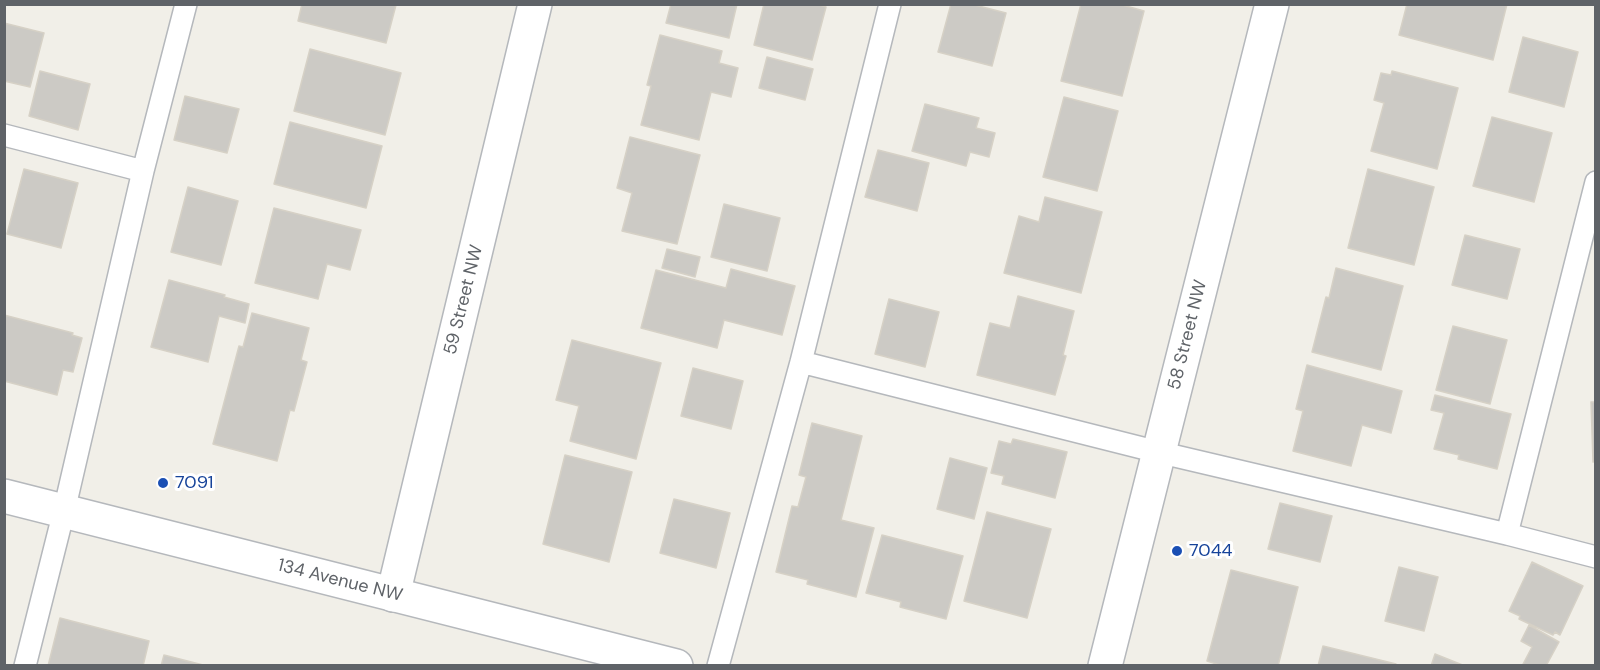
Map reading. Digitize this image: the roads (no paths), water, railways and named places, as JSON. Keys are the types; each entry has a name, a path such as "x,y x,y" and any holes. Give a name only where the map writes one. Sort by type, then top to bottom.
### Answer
{"street":[{"name":"59 Street NW","path":"393,595 535,4"},
{"name":"58 Street NW","path":"1105,666 1272,4"},
{"name":"134 Avenue NW","path":"4,496 676,666"}],"lane":[{"path":"25,666 64,511 143,171 186,4"},
{"path":"718,666 801,362 890,4"},
{"path":"4,135 143,171"},
{"path":"1507,534 1596,182"},
{"path":"801,362 1158,452 1596,557"}],"place":[{"name":"7091","path":"163,483"},
{"name":"7044","path":"1177,551"}]}
